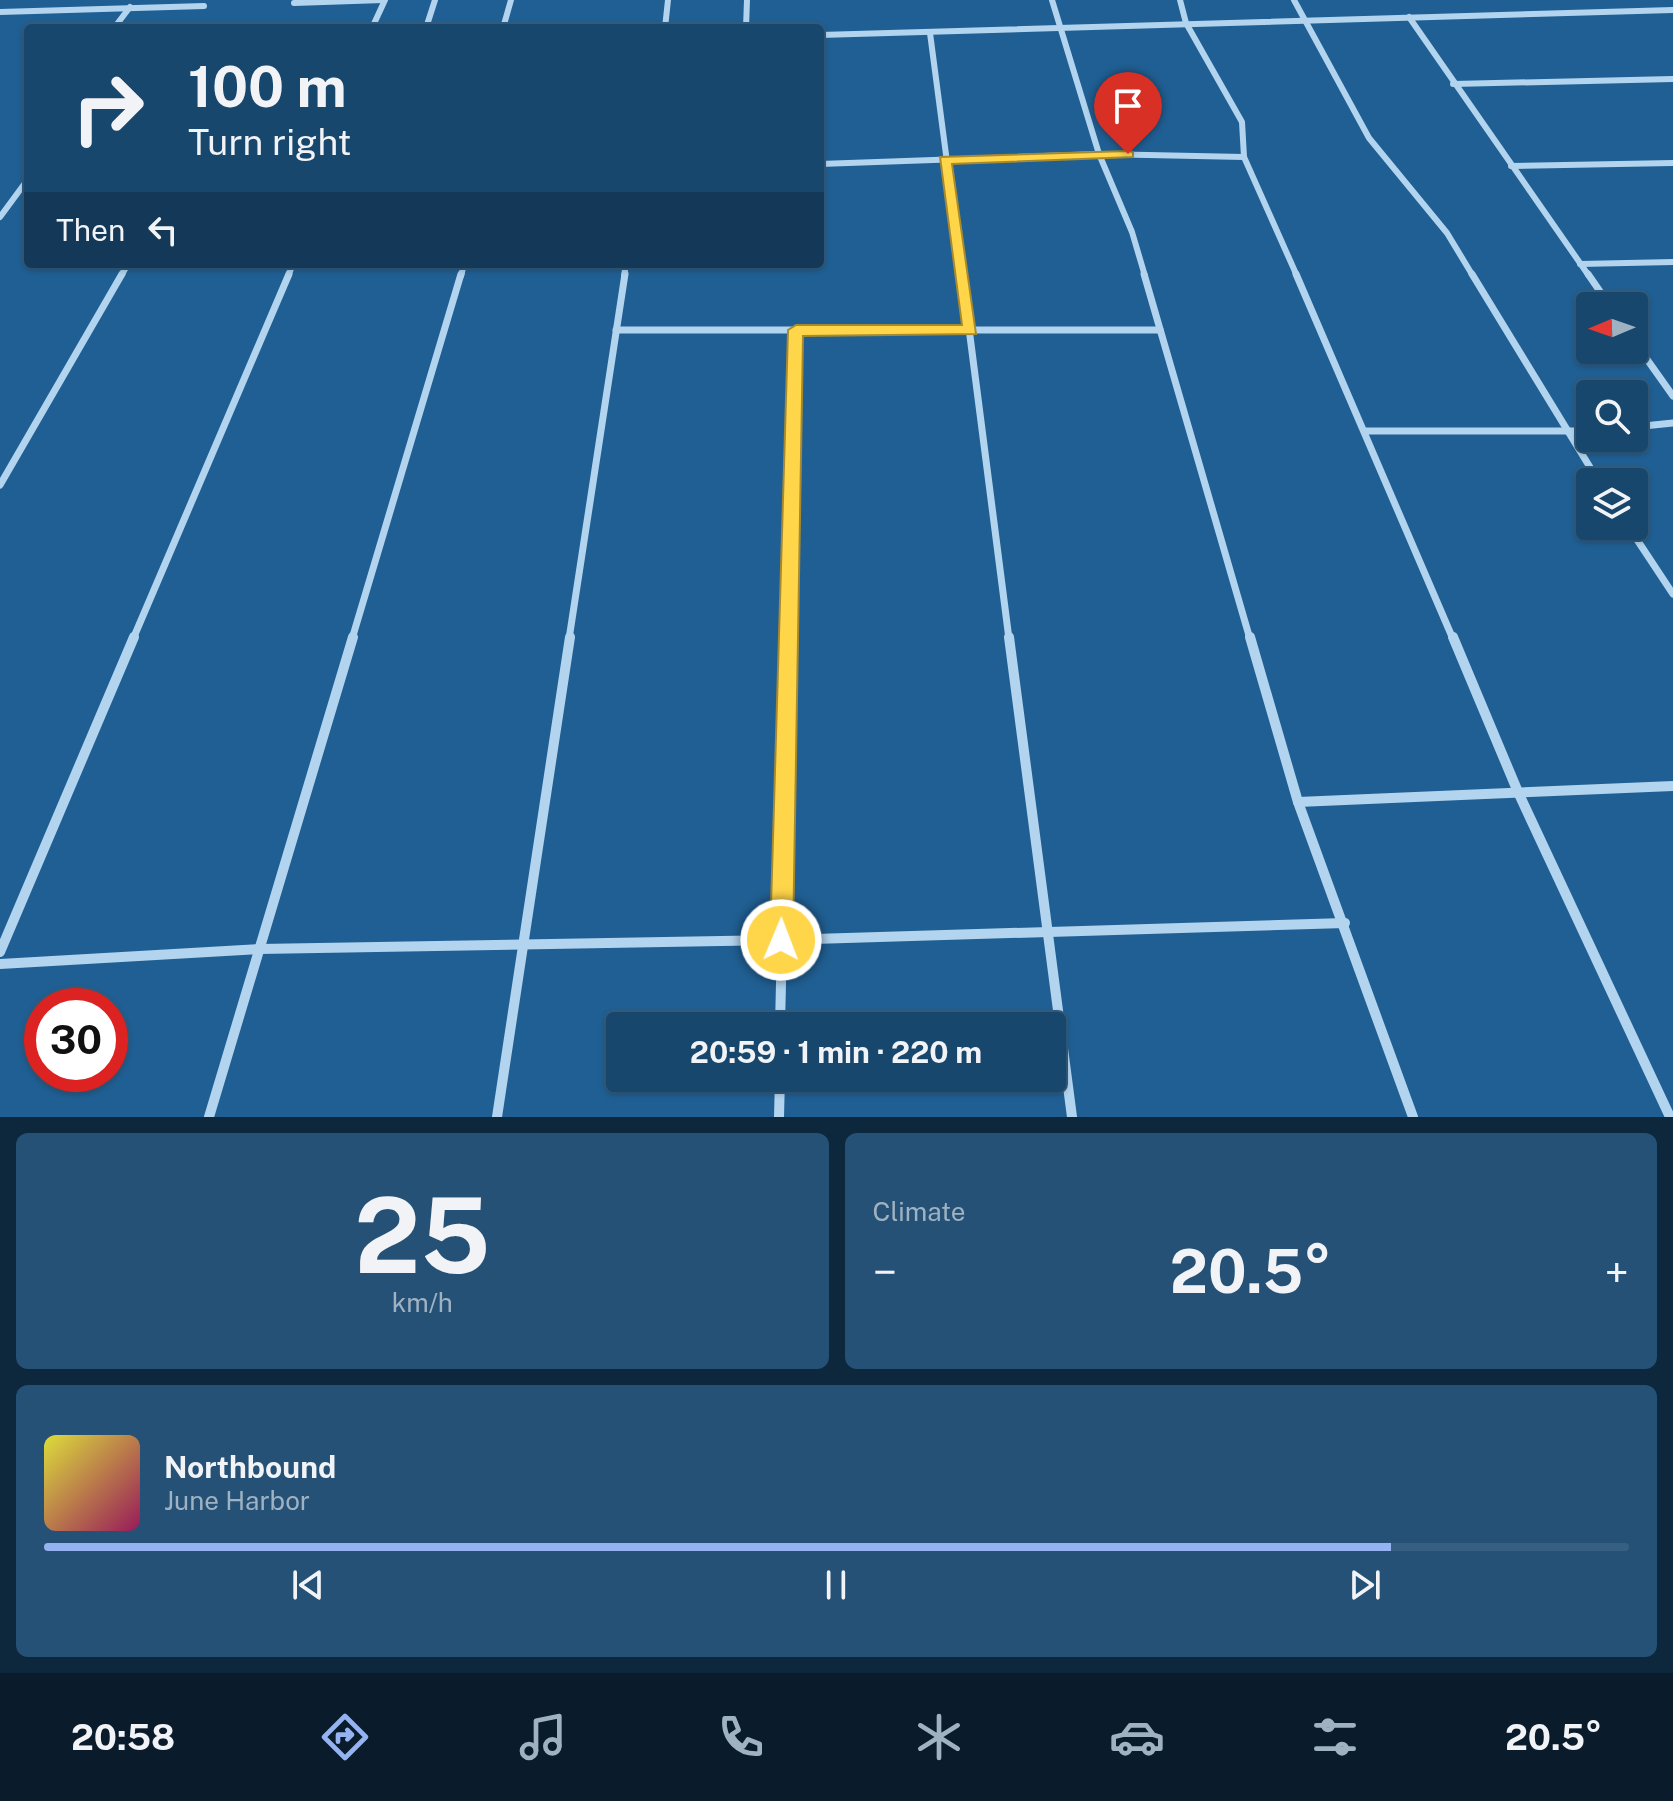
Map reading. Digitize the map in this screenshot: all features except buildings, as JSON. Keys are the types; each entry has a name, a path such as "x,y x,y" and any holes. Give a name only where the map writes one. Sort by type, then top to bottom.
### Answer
{"street":[{"path":"84,0 86,9"},
{"path":"294,3 384,0 374,24"},
{"path":"427,24 435,0"},
{"path":"504,24 511,0"},
{"path":"665,24 668,0"},
{"path":"746,24 747,0"},
{"path":"1052,0 1099,154 1132,232 1298,802 1345,923 1413,1117"},
{"path":"1180,0 1186,23 1242,122 1244,157 1366,431 1518,792 1670,1117"},
{"path":"1294,0 1309,22 1369,138 1447,233 1590,468"},
{"path":"0,12 204,6"},
{"path":"117,24 130,7"},
{"path":"824,35 1673,10"},
{"path":"1409,17 1600,292"},
{"path":"930,33 1072,1117"},
{"path":"1453,84 1673,79"},
{"path":"824,164 1099,154 1244,157"},
{"path":"1511,166 1673,163"},
{"path":"0,217 24,190"},
{"path":"1580,264 1673,262"},
{"path":"0,485 126,268"},
{"path":"0,952 291,268"},
{"path":"209,1117 463,268"},
{"path":"497,1117 625,268"},
{"path":"616,330 1160,330"},
{"path":"780,1012 796,330"},
{"path":"1648,360 1673,396"},
{"path":"1662,380 1673,380"},
{"path":"1648,426 1673,423"},
{"path":"1366,431 1576,432"},
{"path":"1637,540 1673,594"},
{"path":"1298,802 1673,786"},
{"path":"0,964 259,949 781,940 1345,923"},
{"path":"779,1117 780,1092"}],"route":[{"path":"781,940 796,330 971,330 945,160 1128,154"}]}
